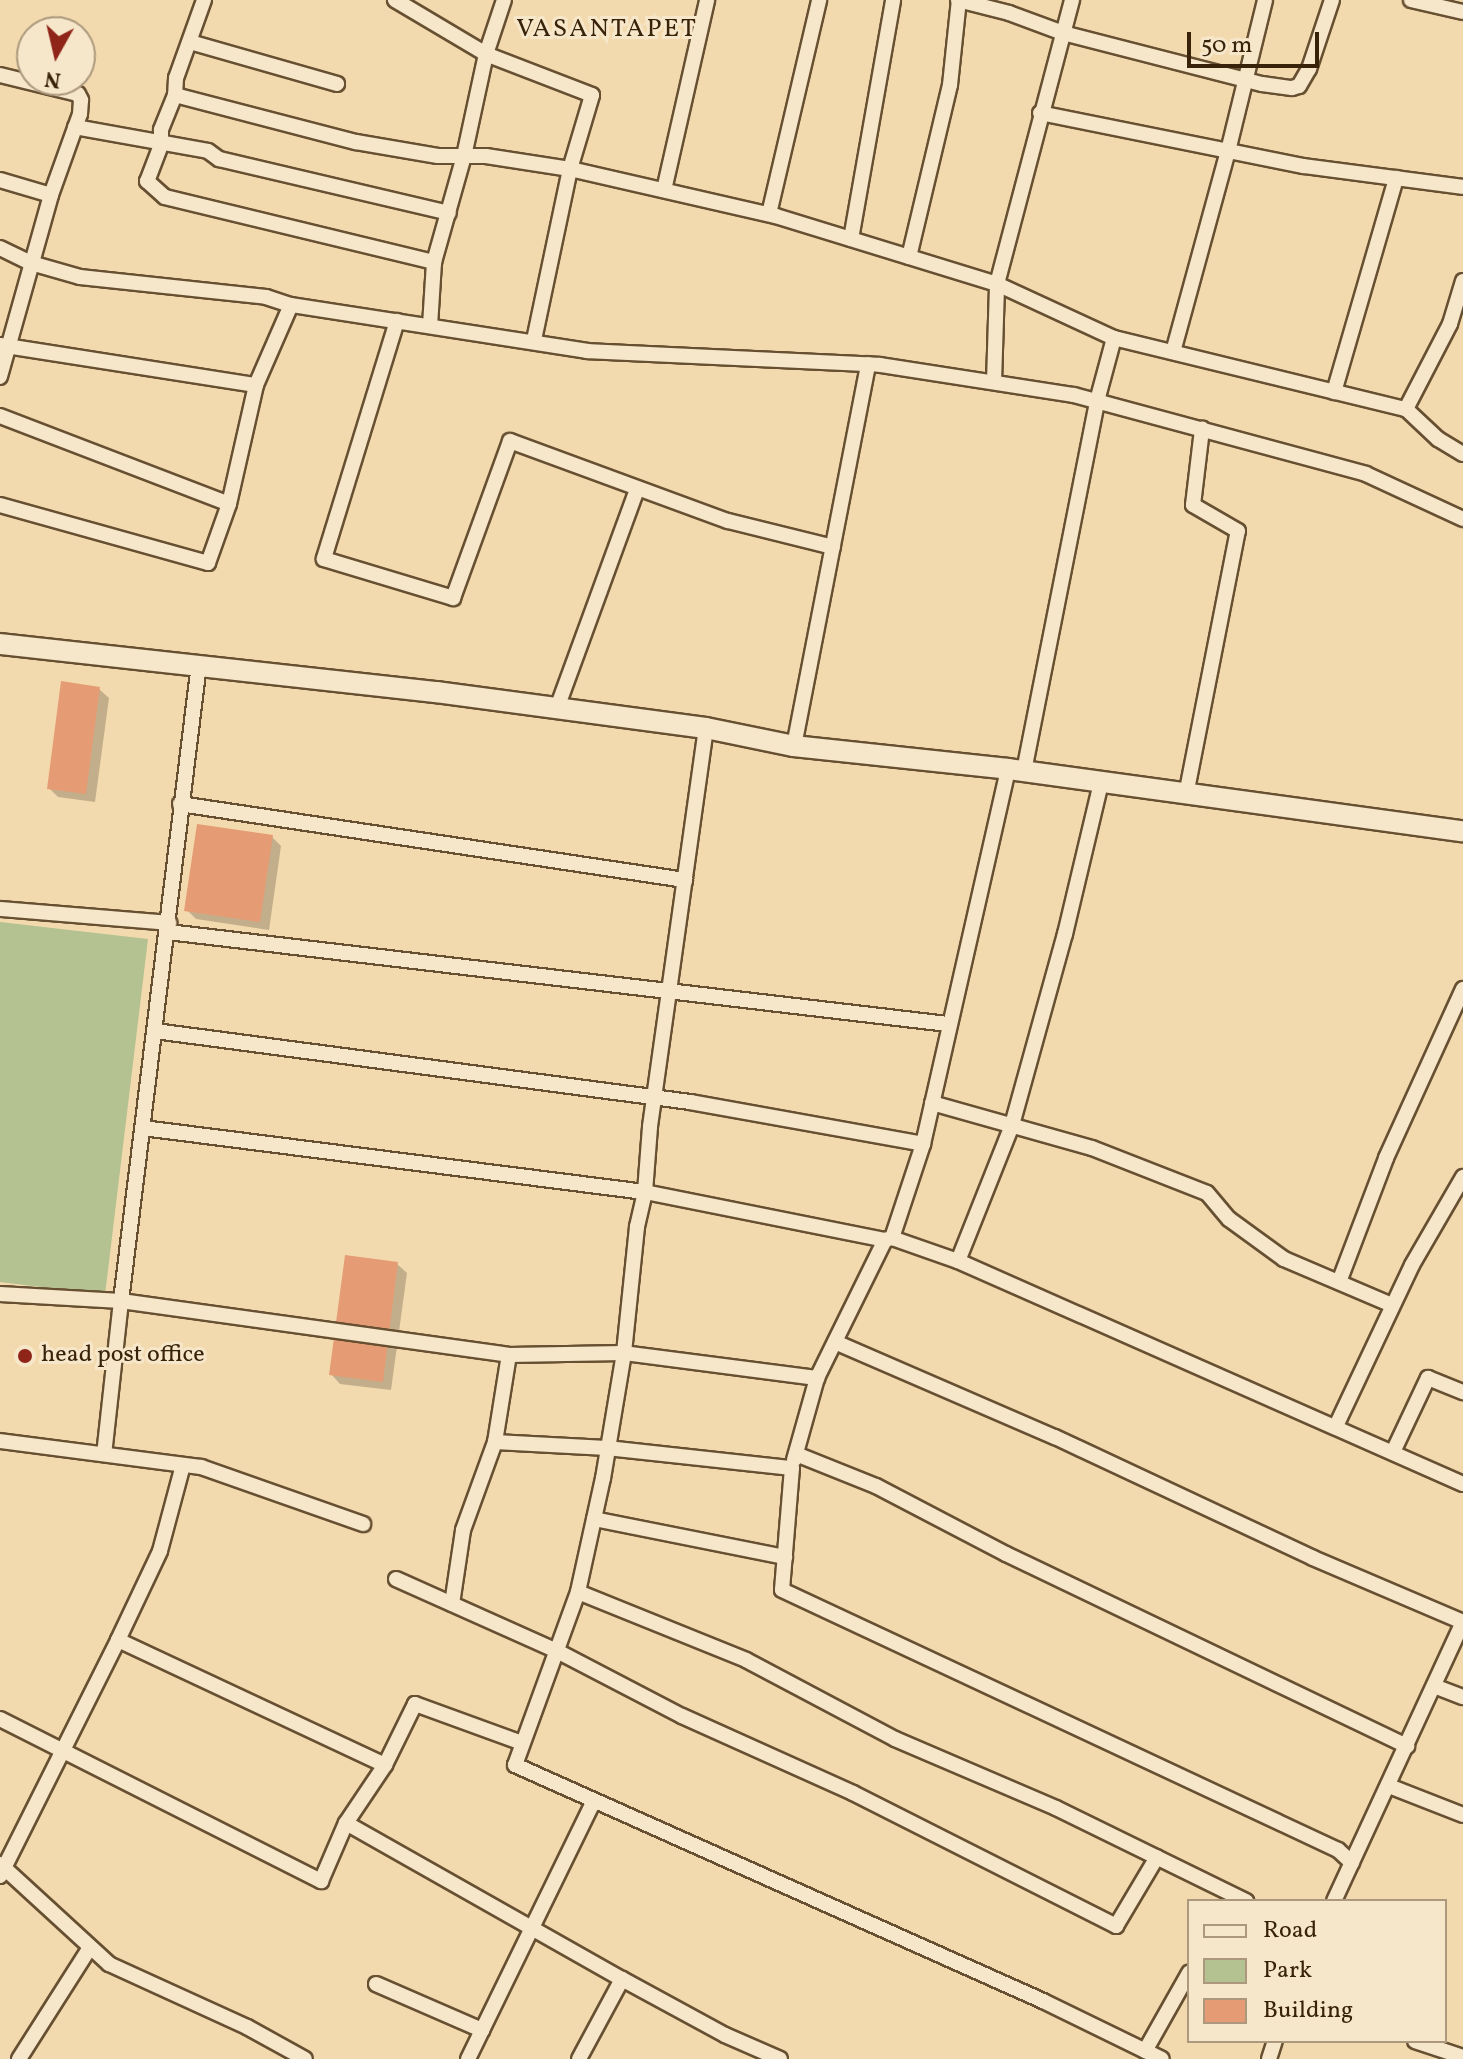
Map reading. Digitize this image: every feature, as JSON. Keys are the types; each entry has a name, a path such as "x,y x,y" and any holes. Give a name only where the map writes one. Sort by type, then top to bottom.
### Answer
{"street":[{"path":"204,0 176,78 175,95 161,130 161,145 147,181 165,197 434,262"},
{"path":"395,0 486,54 592,95 570,169 534,340"},
{"path":"430,326 434,262 464,156 486,54 504,0"},
{"path":"664,190 707,0"},
{"path":"769,214 819,0"},
{"path":"851,239 893,0"},
{"path":"909,257 950,85 959,0 1009,13 1063,33 1282,88 1299,86 1309,69 1332,0"},
{"path":"994,382 997,284 1072,0"},
{"path":"1173,352 1265,0"},
{"path":"1411,0 1463,12"},
{"path":"190,42 337,84"},
{"path":"0,75 78,94 80,114 4,345 0,377"},
{"path":"175,95 356,142 438,156 486,156 570,169 769,214 997,284 1114,338 1406,409 1438,439 1463,454"},
{"path":"1040,113 1304,166 1463,187"},
{"path":"75,127 161,145 208,151 219,159 449,213"},
{"path":"1335,392 1396,178"},
{"path":"0,180 51,195"},
{"path":"0,248 31,263 80,277 266,297 291,305 534,340 587,351 868,364 1097,401 1366,474 1463,519"},
{"path":"1406,409 1450,324 1462,290"},
{"path":"0,505 208,563 229,504 256,385 291,305"},
{"path":"397,321 324,559 453,598 510,441 728,521 833,547"},
{"path":"1114,338 1097,401 1016,770 948,1024 923,1144 888,1239 817,1378 794,1461 782,1590 1338,1850 1352,1863"},
{"path":"4,345 256,385"},
{"path":"794,746 868,364"},
{"path":"0,416 229,504"},
{"path":"1186,795 1238,531 1193,505 1202,429"},
{"path":"557,708 637,489"},
{"path":"0,644 199,664 557,708 706,728 794,746 1016,770 1463,831"},
{"path":"104,1454 169,928 172,865 199,664"},
{"path":"706,728 654,1097 624,1353 594,1519 578,1592 515,1765 1162,2059"},
{"path":"958,1261 1012,1125 1065,934 1101,783"},
{"path":"180,804 685,880"},
{"path":"0,909 948,1024"},
{"path":"1339,1282 1386,1158 1463,989"},
{"path":"155,1031 654,1097 923,1144"},
{"path":"932,1103 1092,1148 1207,1193 1229,1219 1284,1259 1392,1305"},
{"path":"143,1128 645,1192 888,1239 958,1261 1463,1484"},
{"path":"1336,1426 1392,1305 1463,1177"},
{"path":"0,1294 121,1301 509,1355 624,1353 817,1378"},
{"path":"835,1342 1055,1437 1313,1558 1463,1622 1335,1899"},
{"path":"452,1604 463,1530 495,1442 509,1355"},
{"path":"1393,1452 1428,1378 1463,1392"},
{"path":"0,1441 201,1467 363,1524"},
{"path":"495,1442 794,1461 876,1486 1006,1554 1407,1746"},
{"path":"183,1465 160,1551 2,1870 109,1964 247,2027 305,2059"},
{"path":"594,1519 785,1557"},
{"path":"396,1579 557,1651 682,1716 853,1793 1116,1926 1157,1857"},
{"path":"578,1592 746,1660 895,1739 1056,1808 1157,1857 1224,1896"},
{"path":"118,1640 385,1765"},
{"path":"1434,1686 1463,1697"},
{"path":"0,1719 321,1881 346,1823 385,1765 415,1704 522,1743"},
{"path":"1389,1786 1463,1815"},
{"path":"468,2059 594,1801"},
{"path":"346,1823 622,1979 725,2035 780,2059"},
{"path":"19,2059 89,1949"},
{"path":"1145,2051 1187,1977"},
{"path":"579,2059 622,1979"},
{"path":"376,1984 482,2030"},
{"path":"1421,2043 1463,2057"}],"green space":[{"path":"0,922 148,939 105,1295 0,1282"}],"building":[{"path":"61,681 100,687 86,794 47,789"},
{"path":"197,824 273,835 260,922 184,911"},
{"path":"345,1255 398,1262 383,1382 329,1375"}],"place":[{"name":"head post office","path":"25,1356"}],"district":[{"name":"VASANTAPET","path":"607,30"}]}
